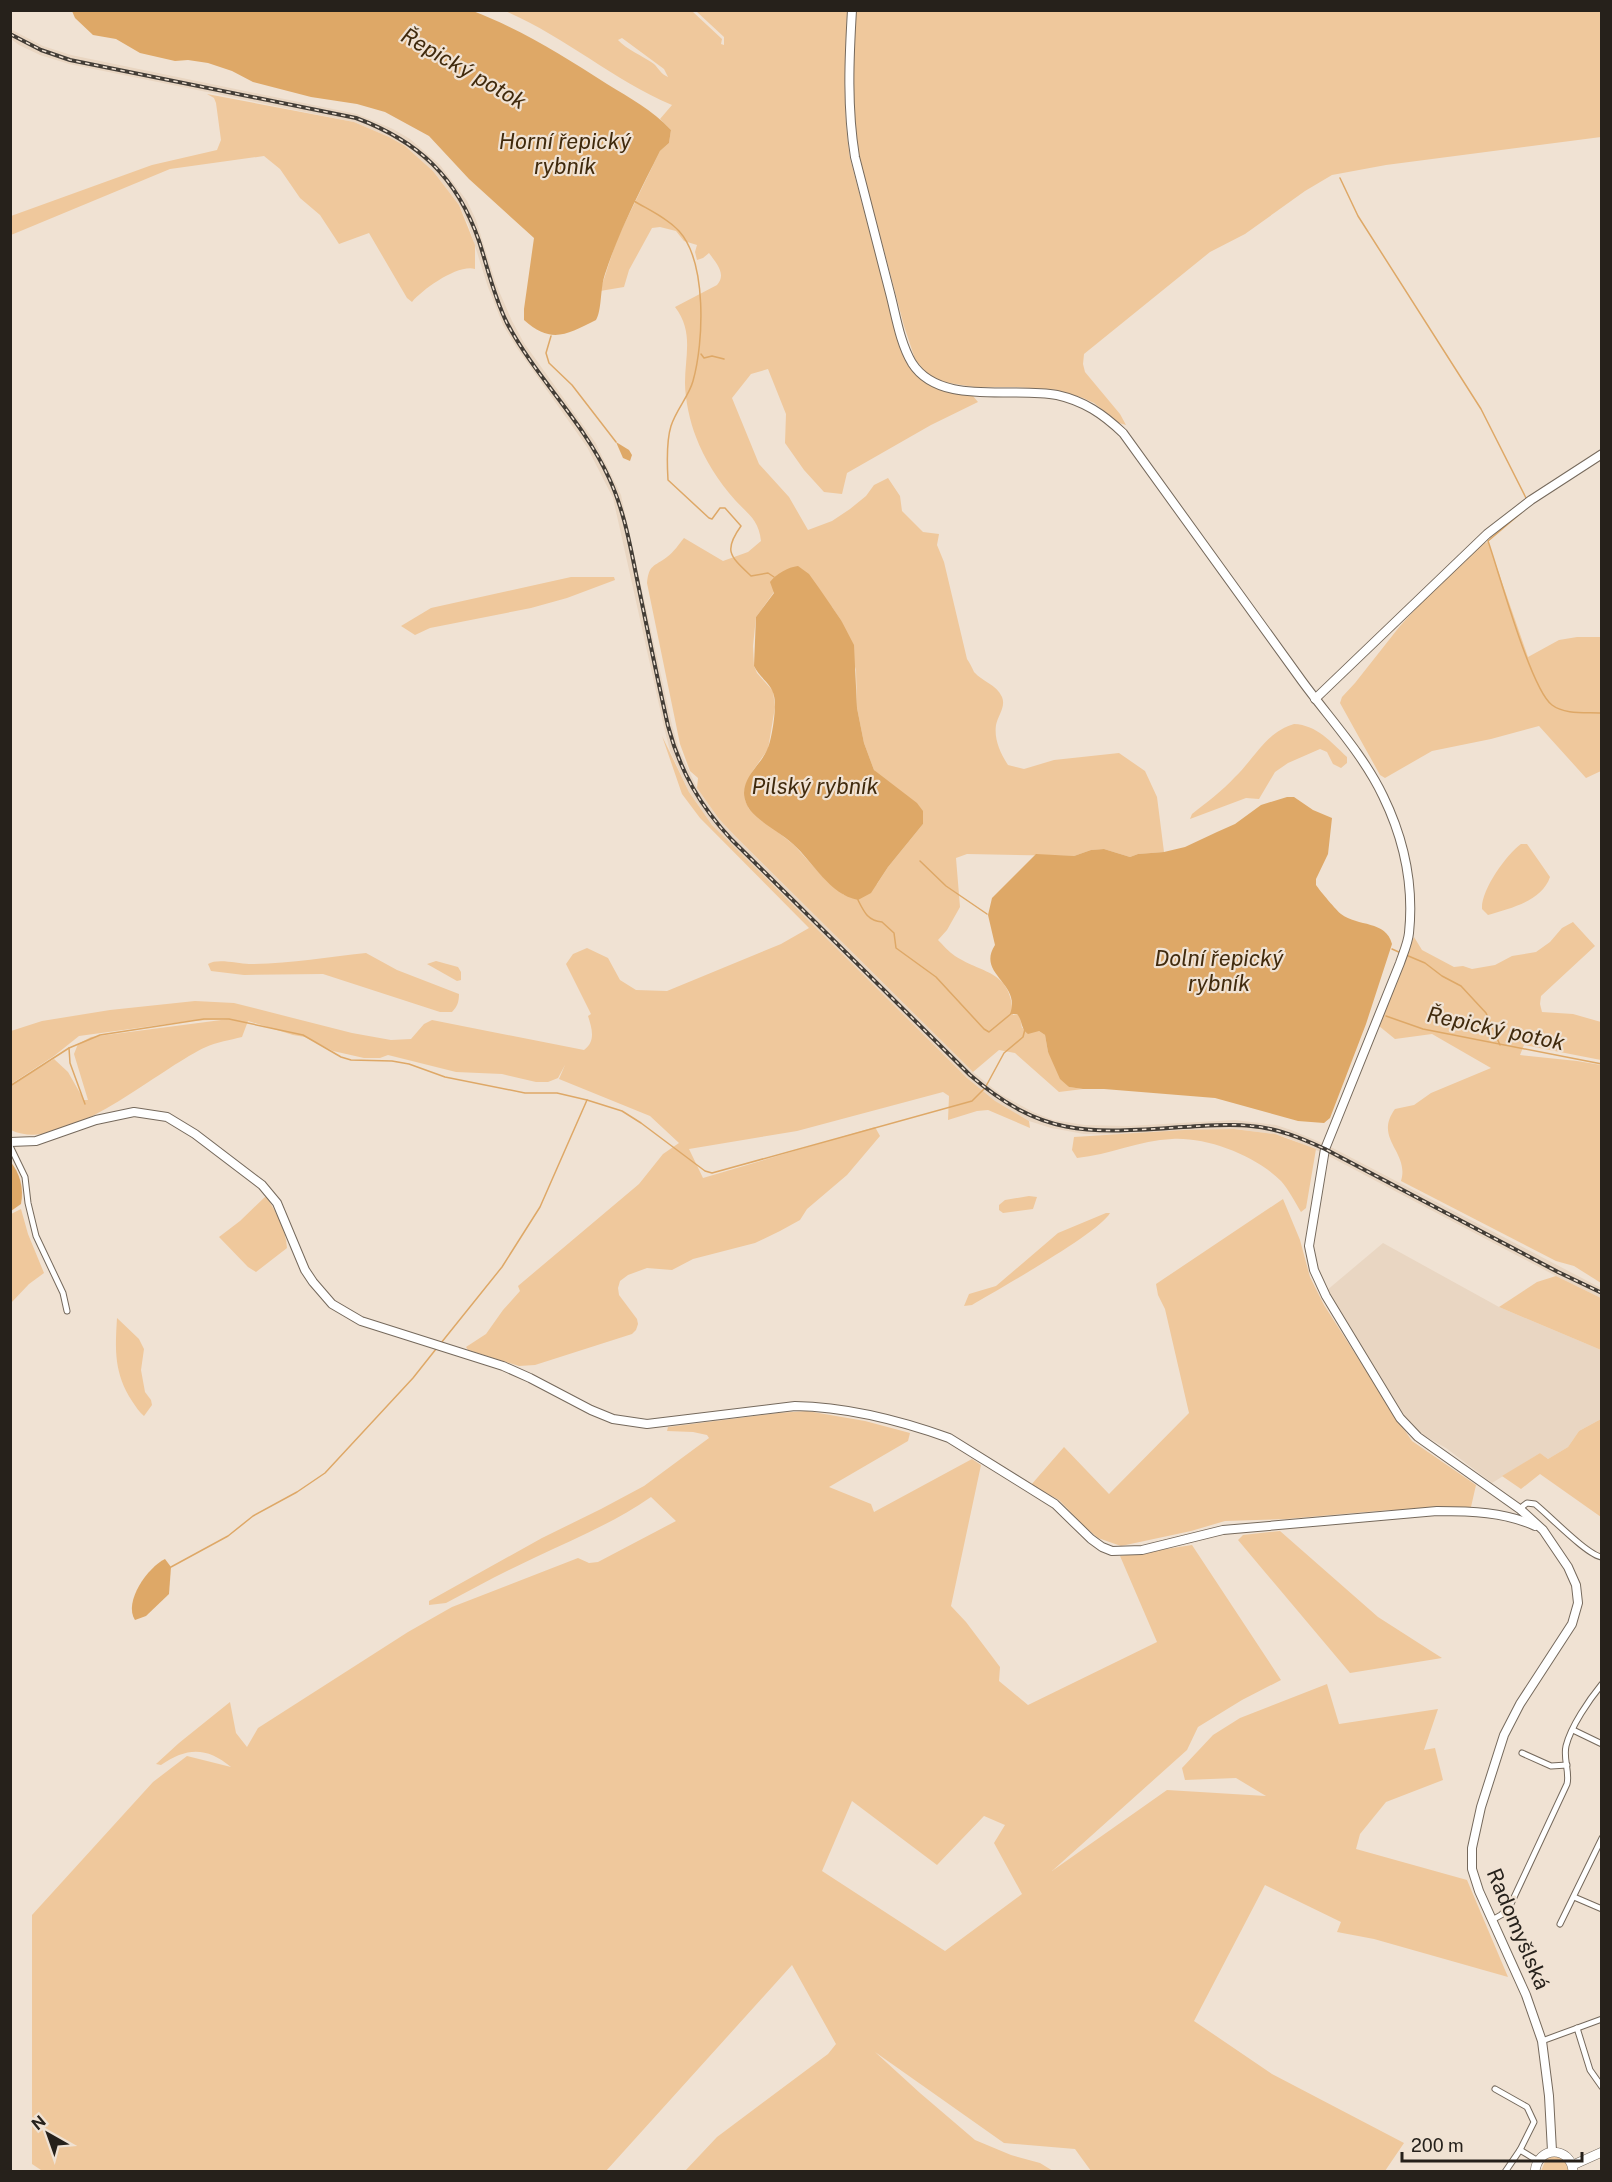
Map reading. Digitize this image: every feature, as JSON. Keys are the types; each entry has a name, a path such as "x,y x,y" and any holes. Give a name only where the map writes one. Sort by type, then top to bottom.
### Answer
{"main road":[{"name":"Radomyšlská","path":"852,10 850,129 855,157 899,327 911,362 928,381 942,386 974,392 1034,392 1082,402 1106,417 1123,433 1315,699 1354,749 1384,796 1403,853 1411,895 1409,935 1400,963 1334,1124 1322,1161 1309,1246 1318,1282 1392,1405 1410,1429 1543,1530 1573,1576 1576,1585 1578,1603 1572,1624 1520,1704 1504,1735 1472,1848 1472,1869 1479,1892 1533,2013 1542,2041 1549,2096 1552,2151"},
{"path":"1315,699 1487,534 1531,500 1602,454"},
{"path":"10,1144 36,1141 114,1115 134,1112 166,1117 182,1125 262,1185 277,1203 305,1270 313,1282 332,1304 362,1321 502,1366 613,1419 647,1424 795,1406 863,1413 931,1432 949,1438 1055,1504 1091,1539 1112,1551 1142,1550 1233,1528 1437,1511 1519,1514"},
{"path":"1535,2172 1538,2161 1544,2154 1552,2151 1567,2156 1573,2168 1602,2152"}],"street":[{"path":"10,1144 25,1177 28,1203 36,1236 63,1293 67,1311"},
{"path":"1519,1514 1527,1503 1534,1504 1587,1550 1597,1557 1602,1557"},
{"path":"1492,1920 1509,1908 1567,1784 1566,1745 1587,1703 1602,1684"},
{"path":"1574,1730 1602,1744"},
{"path":"1522,1753 1551,1766 1567,1765"},
{"path":"1560,1923 1602,1838"},
{"path":"1574,1897 1602,1909"},
{"path":"1542,2041 1602,2019"},
{"path":"1577,2028 1590,2070 1602,2086"},
{"path":"1495,2089 1527,2107 1534,2118 1533,2126 1505,2172"},
{"path":"1520,2150 1538,2161"}],"shaded area":[{"path":"505,11 692,11 722,39 721,44 724,45 724,37 696,11 847,11 845,102 850,158 901,350 907,362 921,379 938,389 973,396 978,402 931,425 847,473 842,494 824,492 804,470 785,443 786,414 768,369 751,374 732,398 759,464 789,497 808,530 832,521 866,496 874,485 888,478 900,496 902,511 923,532 939,534 937,545 944,562 967,659 974,672 996,689 1002,697 1003,704 996,725 996,735 1000,751 1008,765 1024,769 1054,760 1119,753 1145,771 1157,797 1164,852 1138,854 1130,857 1104,849 1091,850 1074,856 967,854 956,858 960,907 947,930 938,940 955,956 986,971 1002,982 1011,1000 1013,1015 1017,1014 1020,1017 1022,1028 1039,1031 1045,1035 1048,1052 1069,1087 1083,1089 1059,1092 1015,1053 999,1050 973,1072 736,837 719,819 697,788 698,778 690,771 680,744 647,583 651,569 670,555 684,538 723,561 748,552 761,541 755,522 729,493 708,462 694,431 687,403 685,383 687,335 685,325 675,307 717,285 721,273 709,253 697,260 695,252 697,245 684,241 676,231 660,227 652,228 629,270 624,287 600,291 617,239 660,151 669,143 671,130 660,119 672,105 629,83 527,21","holes":["622,38 664,69 668,77 654,64 618,40","774,592 832,607 841,620 856,670 857,708 864,743 874,770 923,824 877,884 844,895 823,877 794,845 749,809 745,800 745,786 768,749 775,707 773,691 757,673 754,666 753,646 756,617"]},
{"path":"856,11 1601,11 1601,137 1386,165 1332,175 1305,191 1245,234 1210,252 1084,354 1085,372 1120,414 1126,425 1119,423 1094,403 1057,390 974,387 943,382 931,377 915,359 904,326 859,156 854,101"},
{"path":"10,29 43,46 71,55 357,114 410,139 440,165 467,201 476,220 496,284 524,343 595,442 621,495 672,725 679,749 697,788 719,819 736,837 973,1072 1000,1094 1053,1120 1085,1125 1127,1126 1235,1120 1276,1125 1291,1130 1327,1145 1601,1288 1601,1298 1323,1153 1288,1138 1235,1129 1127,1135 1084,1134 1029,1121 994,1101 967,1078 729,843 712,825 689,792 670,751 613,498 587,447 503,325 468,224 459,205 433,171 405,146 354,122 69,64 40,55 19,45 11,39"},
{"path":"207,94 354,122 405,146 433,171 459,205 475,245 475,269 468,268 450,274 432,285 412,302 407,298 369,233 339,244 320,215 300,198 280,169 264,156 170,169 11,235 11,216 152,165 217,150 221,140 216,103 214,98"},
{"path":"1488,542 1528,657 1559,640 1601,637 1601,771 1586,778 1539,726 1432,751 1385,778 1380,775 1340,703 1342,697 1431,592 1484,543"},
{"path":"571,577 614,577 615,580 567,598 531,608 430,628 415,635 401,626 431,608"},
{"path":"1294,724 1310,727 1323,735 1347,757 1347,763 1341,768 1333,764 1327,752 1320,749 1288,763 1275,772 1259,799 1246,798 1190,819 1192,814 1242,770 1268,739"},
{"path":"662,736 689,792 712,825 967,1078 995,1101 1029,1121 1030,1128 988,1110 948,1120 949,1096 943,1092 797,1131 689,1149 703,1178 875,1127 880,1136 847,1175 807,1209 800,1220 755,1243 693,1259 672,1270 647,1268 628,1275 620,1281 619,1295 637,1319 636,1330 632,1334 535,1365 519,1366 468,1350 466,1347 486,1334 520,1291 518,1286 639,1184 663,1154 679,1143 650,1116 559,1079 565,1065 558,1078 548,1082 536,1082 502,1074 456,1072 388,1055 380,1058 364,1058 333,1051 305,1037 248,1021 242,1037 206,1047 83,1121 57,1131 32,1135 11,1130 10,1085 54,1059 68,1072 84,1100 88,1100 74,1054 78,1044 91,1037 229,1019 189,1021 79,1036 54,1056 11,1084 11,1031 42,1021 110,1010 195,1001 234,1003 352,1033 391,1040 411,1039 424,1024 432,1020 584,1050 592,1039 588,1016 591,1014 566,964 573,954 587,948 608,958 620,980 636,990 667,991 781,944 809,928 700,818 682,794"},
{"path":"1521,844 1527,844 1550,877 1546,885 1533,898 1488,915 1482,909 1490,883 1502,864"},
{"path":"1573,922 1595,946 1541,996 1540,1004 1542,1012 1573,1014 1601,1022 1601,1060 1524,1045 1520,1055 1601,1065 1601,1283 1574,1266 1556,1261 1401,1181 1401,1162 1388,1129 1389,1120 1395,1109 1414,1105 1431,1093 1491,1068 1432,1034 1395,1039 1379,1026 1414,937 1422,950 1454,967 1463,966 1472,969 1495,965 1512,956 1536,952 1550,942 1562,928"},
{"path":"366,953 397,970 459,994 456,1006 452,1012 440,1012 323,974 244,975 211,971 208,964 222,961 249,964 279,963"},
{"path":"436,961 458,967 461,980 457,981 427,964"},
{"path":"1234,1129 1275,1134 1316,1149 1306,1208 1301,1212 1281,1181 1271,1172 1245,1156 1201,1141 1160,1140 1077,1158 1072,1150 1074,1137"},
{"path":"266,1196 283,1227 287,1248 256,1272 248,1267 219,1237"},
{"path":"1037,1197 1033,1209 1003,1213 999,1210 999,1205 1005,1200"},
{"path":"1283,1199 1300,1240 1310,1277 1324,1305 1412,1441 1476,1485 1471,1507 1437,1511 1389,1510 1286,1519 1225,1521 1121,1546 1098,1538 1059,1500 1031,1485 1064,1447 1109,1494 1189,1413 1165,1309 1158,1295 1156,1284"},
{"path":"21,1209 28,1234 44,1273 29,1284 11,1303 11,1214"},
{"path":"1110,1213 1102,1222 1068,1247 972,1305 964,1306 969,1294 996,1286 1058,1233"},
{"path":"1383,1243 1499,1307 1601,1350 1601,1419 1579,1431 1568,1447 1548,1459 1540,1453 1492,1483 1446,1448 1423,1435 1406,1418 1326,1291"},
{"path":"1556,1276 1601,1298 1601,1350 1499,1307 1537,1282"},
{"path":"117,1318 139,1339 144,1349 141,1370 145,1392 152,1405 144,1416 126,1391 119,1371 116,1351"},
{"path":"807,1411 865,1421 910,1433 908,1441 829,1487 871,1504 874,1512 972,1459 981,1465 951,1606 1000,1667 999,1681 1028,1705 1157,1642 1120,1556 1192,1545 1281,1680 1242,1700 1198,1727 1187,1750 1052,1871 1167,1790 1266,1796 1236,1778 1185,1780 1182,1768 1213,1735 1240,1718 1327,1684 1339,1724 1438,1709 1424,1750 1435,1748 1443,1780 1386,1802 1360,1834 1356,1849 1467,1880 1508,1977 1374,1939 1337,1932 1341,1922 1265,1885 1194,2021 1272,2074 1404,2143 1385,2171 1091,2171 1075,2149 1004,2143 875,2052 975,2140 1011,2155 1040,2163 1053,2171 685,2171 717,2137 828,2054 836,2044 792,1965 606,2171 44,2172 32,2164 32,1915 153,1782 187,1756 231,1767 214,1756 197,1752 188,1752 161,1765 156,1764 230,1702 236,1733 247,1747 258,1728 408,1632 452,1607 578,1558 589,1563 598,1562 676,1521 651,1497 609,1522 446,1603 429,1605 429,1601 542,1538 644,1486 709,1438 707,1435 693,1432 667,1431 668,1427","holes":["852,1801 937,1865 984,1816 1005,1825 994,1843 1022,1894 945,1951 822,1871"]},
{"path":"1601,1419 1601,1517 1540,1474 1521,1489 1502,1476 1540,1453 1548,1459 1568,1447 1579,1431"},
{"path":"1280,1531 1378,1617 1442,1658 1350,1673 1238,1540 1243,1535"},
{"path":"1555,2156 1565,2161 1569,2171 1541,2171 1546,2159"}],"water":[{"name":"Horní řepický rybník","path":"72,11 473,11 508,26 575,63 641,105 671,130 669,143 660,151 617,242 603,280 596,320 568,333 551,335 534,328 524,320 534,238 469,179 429,136 385,112 253,82 232,71 208,63 175,61 140,53 116,39 93,35 75,18"},
{"path":"616,442 629,450 632,455 630,461 623,458"},
{"name":"Pilský rybník","path":"798,566 809,574 819,588 841,620 854,645 857,708 864,743 874,770 917,803 923,811 923,824 888,867 871,893 858,900 848,897 830,885 793,844 755,815 746,802 744,793 747,781 769,745 775,701 773,692 754,666 756,617 774,593 770,582 783,571"},
{"name":"Dolní řepický rybník","path":"1294,797 1313,810 1332,818 1328,854 1316,879 1316,885 1341,914 1378,927 1389,936 1392,944 1366,1024 1330,1118 1324,1123 1298,1121 1215,1098 1069,1087 1060,1079 1048,1052 1045,1035 1039,1031 1028,1034 1017,1014 1010,1014 1012,1003 1010,994 991,964 991,955 995,945 988,915 992,898 1036,854 1074,856 1091,850 1104,849 1130,857 1138,854 1164,852 1185,847 1235,824 1261,805"},
{"path":"10,1161 19,1176 22,1192 21,1204 11,1211"},
{"path":"165,1559 171,1567 169,1594 146,1616 135,1620 132,1604 139,1586 151,1569"}],"waterway":[{"path":"1340,178 1358,216 1481,409 1526,498"},
{"name":"Řepický potok","path":"634,201 663,218 679,231 695,262 699,282 701,325 697,365 691,387 669,432 668,480 709,518 712,519 720,508 725,508 741,526 732,542 731,553 734,558 751,576 768,573 774,577"},
{"path":"551,336 546,353 549,363 572,385 616,442"},
{"path":"701,354 704,358 712,356 724,359"},
{"path":"1521,513 1488,541 1525,655 1544,695 1552,705 1569,712 1602,713"},
{"name":"Řepický potok","path":"920,861 946,886 987,914"},
{"path":"858,900 870,918 882,922 894,933 896,948 936,977 984,1029 989,1032 1012,1013"},
{"path":"1392,949 1401,953"},
{"path":"1406,955 1425,963 1442,976 1461,986 1486,1013 1500,1045"},
{"name":"Řepický potok","path":"1386,1016 1423,1029 1602,1064"},
{"path":"10,1086 69,1048 100,1035 204,1019 229,1019 303,1035 341,1057 351,1060 392,1061 409,1064 445,1077 525,1093 557,1093 622,1111 705,1171 712,1173 972,1101 985,1088 1004,1053 1023,1037 1025,1029"},
{"path":"69,1048 70,1063 85,1104"},
{"path":"441,1343 502,1267 540,1207 587,1100"},
{"path":"171,1567 228,1536 253,1516 297,1492 325,1473 413,1378 436,1349"}],"railway":[{"path":"10,34 41,50 70,60 356,118 378,127 416,150 447,180 470,218 507,323 586,437 614,490 629,541 668,726 692,787 710,814 732,840 970,1075 997,1096 1022,1111 1046,1121 1070,1127 1121,1130 1234,1125 1261,1127 1289,1134 1325,1149 1602,1293"}]}
